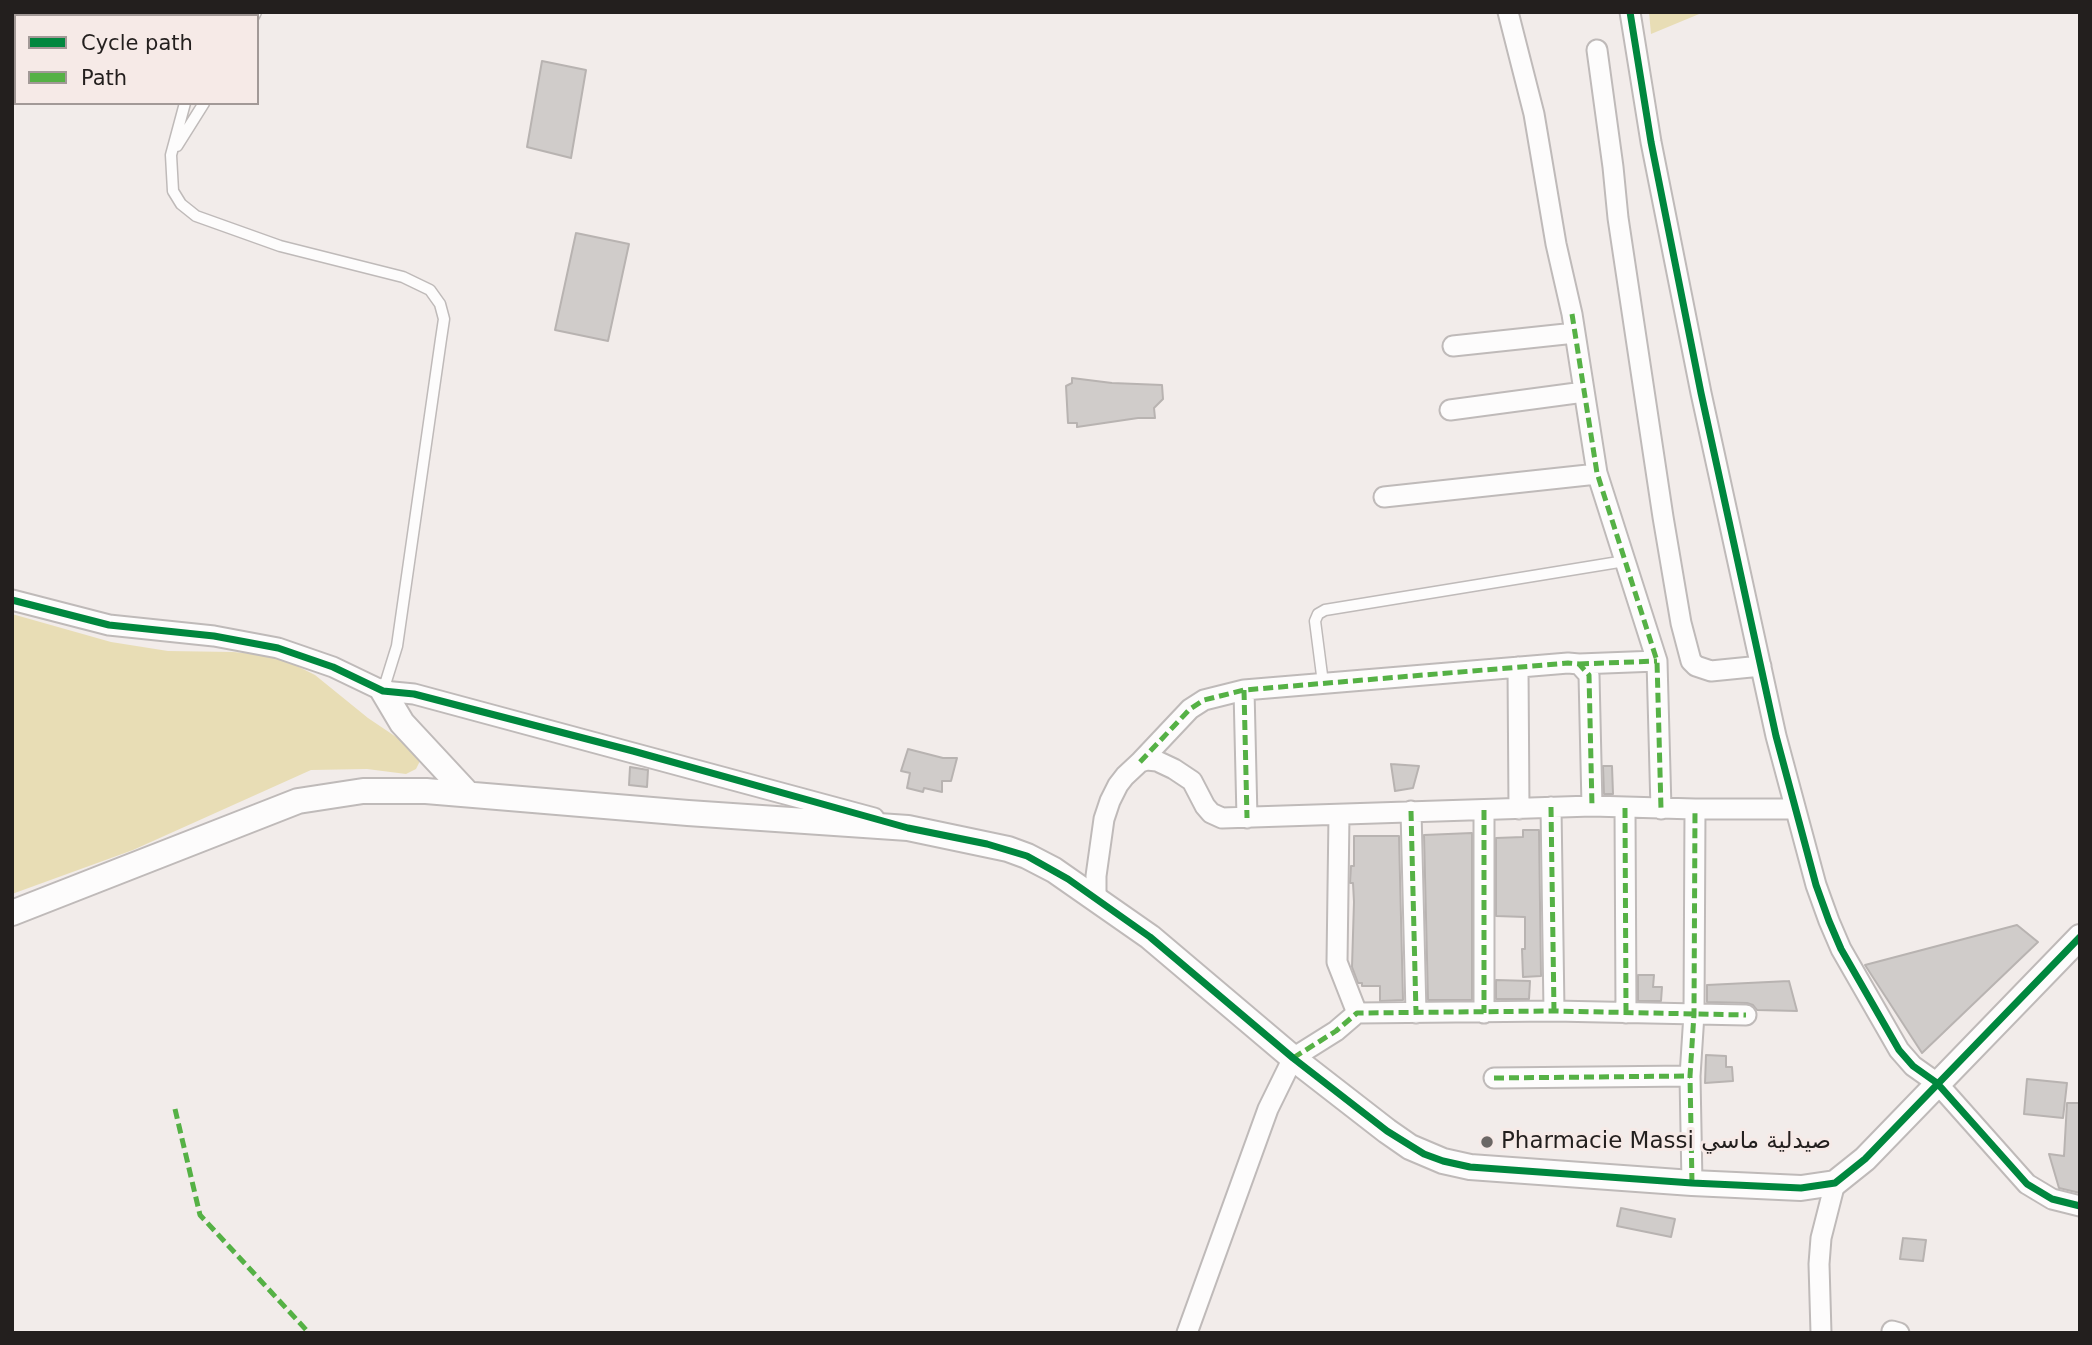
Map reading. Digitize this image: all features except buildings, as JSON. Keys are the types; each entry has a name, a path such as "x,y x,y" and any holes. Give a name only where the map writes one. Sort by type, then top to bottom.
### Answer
{"street":[{"path":"1508,12 1534,114 1556,244 1575,333 1597,474 1657,661 1661,808"},
{"path":"1630,12 1651,142 1685,314 1761,666 1816,885 1841,949 1899,1050 1913,1066 1937,1083 2027,1184 2052,1199 2080,1206"},
{"path":"1597,50 1618,218 1681,623 1691,660 1696,666 1711,671 1761,666"},
{"path":"1453,346 1575,333"},
{"path":"1450,410 1584,392"},
{"path":"1384,497 1597,474"},
{"path":"12,600 109,625 214,636 278,648 333,667 383,691 414,694 908,828 998,847 1027,856 1054,870 1150,937 1293,1059 1387,1131 1410,1147 1443,1161 1470,1167 1801,1188 1835,1183 1865,1159 2080,937"},
{"path":"1096,899 1096,876 1104,819 1118,785 1190,709 1204,700 1244,690 1323,683 1568,663 1657,661"},
{"path":"1579,664 1589,675 1592,806"},
{"path":"1518,667 1519,809"},
{"path":"1244,690 1247,818"},
{"path":"383,691 402,723 468,794"},
{"path":"1140,762 1157,761 1174,768 1192,781 1211,813 1222,818 1592,806 1695,810 1795,809"},
{"path":"12,913 298,801 363,791 426,791 908,828"},
{"path":"1551,807 1554,1011"},
{"path":"1625,808 1626,1013"},
{"path":"1484,810 1484,1013"},
{"path":"1692,1183 1690,1076 1694,1014 1695,810"},
{"path":"1411,811 1416,1013"},
{"path":"1339,814 1337,962 1357,1013"},
{"path":"1187,1333 1268,1109 1293,1059 1336,1031 1357,1013 1554,1011 1746,1015"},
{"path":"1494,1078 1690,1076"},
{"path":"1821,1333 1821,1238 1835,1183"}],"lane":[{"path":"184,105 171,155 173,191 180,204 196,216 280,246 403,277 430,290 440,303 444,319 397,646 383,691"},
{"path":"171,155 203,105"},
{"path":"1323,683 1315,621 1318,614 1325,610 1625,561"}],"shaded area":[{"path":"1649,12 1704,12 1651,34"},
{"path":"12,614 111,642 168,651 277,656 315,675 368,718 417,751 420,761 416,769 406,774 367,769 311,770 133,850 12,894"}],"marked path":[{"path":"1572,314 1597,473 1657,661 1661,809"},
{"path":"1579,664 1657,661"},
{"path":"1140,762 1190,709 1204,700 1244,690 1579,664 1589,675 1592,806"},
{"path":"1244,690 1247,818"},
{"path":"1551,807 1554,1011"},
{"path":"1625,808 1626,1013"},
{"path":"1692,1183 1690,1076 1694,1014 1695,809"},
{"path":"1484,810 1484,1013"},
{"path":"1411,811 1416,1013"},
{"path":"1293,1058 1336,1031 1357,1013 1554,1011 1746,1015"},
{"path":"1494,1078 1690,1076"},
{"path":"175,1109 200,1215 309,1333"}],"cycle path":[{"path":"1630,12 1651,142 1701,393 1776,736 1816,885 1829,921 1841,949 1899,1050 1913,1066 1937,1083 2027,1184 2052,1199 2080,1206"},
{"path":"12,600 109,625 214,636 278,648 333,667 383,691 414,694 633,751 908,828 987,844 1027,856 1068,879 1150,937 1293,1058 1387,1131 1424,1154 1470,1167 1801,1188 1835,1183 1865,1159 2080,937"}],"place":[{"name":"Pharmacie Massi صيدلية ماسي","path":"1487,1142"}]}
